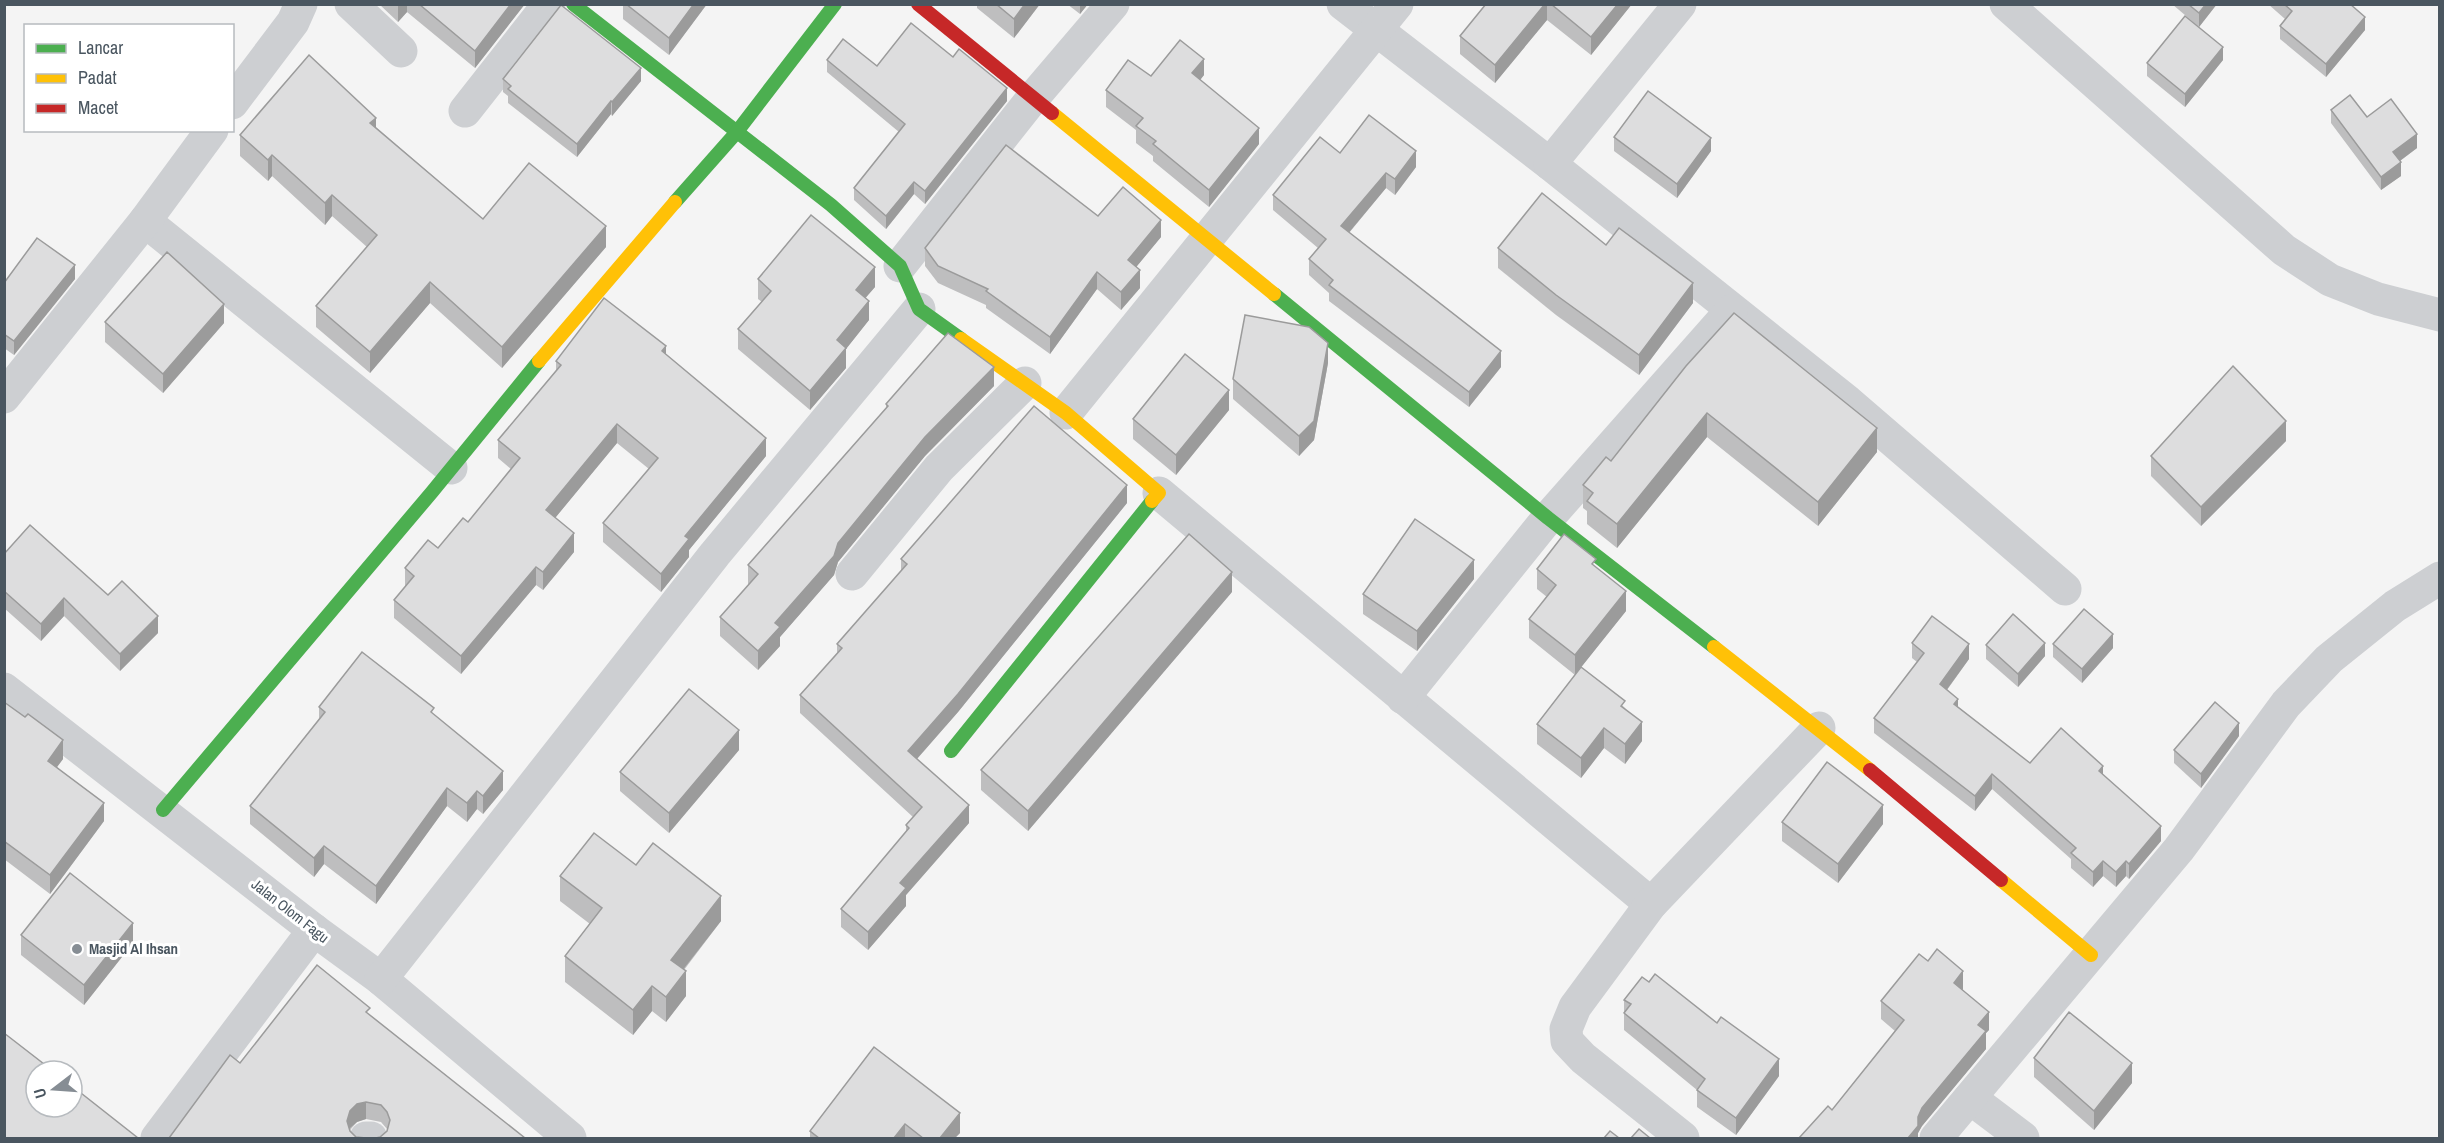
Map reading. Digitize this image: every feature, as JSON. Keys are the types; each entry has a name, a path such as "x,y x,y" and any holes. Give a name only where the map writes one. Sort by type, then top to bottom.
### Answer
{"street":[{"path":"234,101 293,22 301,4"},
{"path":"351,4 400,51"},
{"path":"465,111 549,4"},
{"path":"573,4 831,205 900,266 919,309 1066,412 1159,493 1651,904"},
{"path":"163,810 451,468 596,291 736,133 835,4"},
{"path":"918,4 1548,518 1819,728 2091,955"},
{"path":"900,266 1032,99 1113,4"},
{"path":"1343,4 1550,164 1731,311 1848,402 2065,589"},
{"path":"1066,412 1377,32 1397,4"},
{"path":"1550,164 1680,4"},
{"path":"2006,4 2284,250 2330,280 2378,299 2439,315"},
{"path":"4,397 145,221 211,132"},
{"path":"145,221 451,468"},
{"path":"381,979 715,554 919,309"},
{"path":"1403,698 1548,518 1731,311"},
{"path":"852,574 939,468 1025,383"},
{"path":"951,751 1159,493"},
{"path":"1936,1138 2179,849 2286,704 2329,659 2395,606 2439,578"},
{"name":"Jalan Olom Fagu","path":"4,689 163,810 314,930 381,979 570,1138"},
{"path":"1683,1138 1583,1058 1567,1041 1566,1029 1575,1007 1651,904 1819,728"},
{"path":"157,1138 314,930"},
{"path":"1970,1098 2023,1138"},
{"path":"366,1138 371,1138"}],"building":[{"path":"419,4 511,4 475,51"},
{"path":"626,4 694,4 669,38"},
{"path":"996,4 1025,4 1014,19"},
{"path":"1486,4 1545,4 1495,65 1460,36"},
{"path":"1551,4 1618,4 1591,37"},
{"path":"2188,4 2206,4 2199,13"},
{"path":"2284,4 2350,4 2365,17 2326,64 2280,26 2292,11"},
{"path":"561,5 641,68 577,144 508,89 511,86 503,79"},
{"path":"2185,16 2223,47 2185,94 2147,63"},
{"path":"911,23 953,57 959,49 1007,88 925,191 914,182 886,216 854,188 905,124 827,60 843,39 877,66"},
{"path":"1180,40 1204,59 1192,73 1259,128 1209,190 1153,144 1156,141 1136,126 1143,118 1106,90 1128,60 1151,76"},
{"path":"309,55 376,118 370,123 483,219 529,163 606,226 502,347 430,282 370,352 316,306 377,235 332,195 325,203 272,155 268,160 240,135"},
{"path":"1648,91 1711,138 1677,184 1614,137"},
{"path":"2350,95 2367,117 2391,99 2417,134 2393,152 2401,162 2381,177 2331,110"},
{"path":"1369,115 1416,151 1395,179 1386,173 1341,226 1501,351 1469,392 1329,285 1333,280 1309,259 1326,239 1273,195 1320,137 1340,153"},
{"path":"1006,145 1098,216 1123,187 1161,220 1128,260 1140,270 1121,292 1097,272 1050,337 986,291 988,289 938,266 925,248"},
{"path":"1542,193 1606,245 1619,228 1693,283 1639,355 1556,295 1498,248"},
{"path":"811,215 875,267 856,290 869,301 837,340 846,348 810,391 738,329 771,291 758,279"},
{"path":"37,238 75,265 14,341 4,334 4,283"},
{"path":"167,252 224,304 163,374 105,322"},
{"path":"604,298 666,346 662,351 766,438 685,536 689,539 661,574 603,523 658,458 617,424 546,510 574,533 543,572 536,567 461,656 394,600 414,576 405,568 428,540 438,548 463,518 468,522 520,458 498,440 561,365 556,361"},
{"path":"1734,313 1877,428 1818,502 1707,413 1617,524 1587,501 1593,493 1583,485 1606,457 1611,461 1686,366"},
{"path":"1245,315 1309,327 1328,343 1314,421 1299,436 1233,379"},
{"path":"948,333 994,367 925,437 838,543 834,556 775,623 780,627 758,651 720,617 758,574 748,565 888,406 886,404"},
{"path":"1185,354 1229,390 1176,455 1133,419"},
{"path":"2233,366 2286,421 2201,507 2151,456"},
{"path":"1034,406 1127,485 958,694 908,751 969,805 900,883 906,888 868,932 841,909 909,828 906,825 922,807 800,695 842,648 837,644 907,564 901,559"},
{"path":"1415,519 1474,560 1417,631 1363,594"},
{"path":"30,525 108,595 122,581 158,616 120,654 64,598 41,624 4,591 4,554"},
{"path":"1189,534 1232,572 1028,811 981,770"},
{"path":"1564,534 1596,559 1592,564 1626,591 1575,655 1529,619 1556,585 1537,569"},
{"path":"2084,609 2113,634 2082,669 2053,644"},
{"path":"2013,614 2045,643 2018,674 1986,645"},
{"path":"1932,616 1969,644 1940,684 1958,699 1954,704 2030,763 2061,728 2103,766 2099,771 2161,826 2129,864 2126,861 2116,872 2103,861 2093,872 2071,853 2076,848 1992,774 1975,796 1874,718 1924,653 1912,643"},
{"path":"362,652 434,708 431,712 503,771 483,796 477,791 467,803 447,788 376,886 324,846 314,858 250,806 325,712 319,707"},
{"path":"1581,667 1625,701 1621,706 1642,722 1625,744 1604,728 1581,758 1537,724"},
{"path":"689,689 739,730 669,813 620,772"},
{"path":"4,702 25,717 28,714 63,740 48,761 104,803 50,875 4,841"},
{"path":"2215,702 2239,723 2201,774 2174,750"},
{"path":"1827,762 1883,805 1838,864 1782,822"},
{"path":"594,833 636,865 653,843 721,896 671,960 686,971 666,997 652,986 633,1010 565,956 602,908 560,876"},
{"name":"Masjid Al Ihsan","path":"70,873 133,923 84,985 21,935"},
{"path":"1937,949 1963,971 1954,983 1989,1012 1978,1025 1986,1031 1922,1108 1918,1117 1918,1126 1908,1138 1799,1138 1828,1106 1832,1110 1904,1020 1881,1001 1919,954 1928,961"},
{"path":"317,965 370,1008 366,1012 525,1138 376,1138 387,1131 390,1120 381,1105 366,1102 357,1104 350,1111 347,1121 350,1131 356,1137 366,1138 169,1138 230,1055 240,1063"},
{"path":"1655,974 1717,1023 1721,1017 1779,1059 1736,1118 1697,1090 1705,1079 1624,1013 1631,1004 1624,1000 1642,977 1649,982"},
{"path":"2069,1012 2132,1063 2094,1111 2034,1058"},
{"path":"4,1033 38,1059 24,1059 24,1119 84,1119 84,1095 138,1138 4,1138"},
{"path":"874,1047 960,1113 940,1138 923,1138 905,1124 894,1138 819,1138 810,1131"},
{"path":"1639,1129 1650,1138 1631,1138"},
{"path":"1610,1131 1619,1138 1604,1138"}],"traffic: fast":[{"path":"573,4 831,205 900,266 919,309 961,339"},
{"path":"675,202 736,133 835,4"},
{"path":"1274,294 1548,518 1714,647"},
{"path":"163,810 432,492 539,361"},
{"path":"951,751 1152,501"}],"traffic: slow":[{"path":"1052,113 1274,294"},
{"path":"539,361 675,202"},
{"path":"961,339 1066,413 1159,493 1152,501"},
{"path":"1714,647 1870,770"},
{"path":"2001,880 2091,955"}],"traffic: jam":[{"path":"918,4 1052,113"},
{"path":"1870,770 2001,880"}],"place":[{"name":"Masjid Al Ihsan","path":"77,949"}]}
